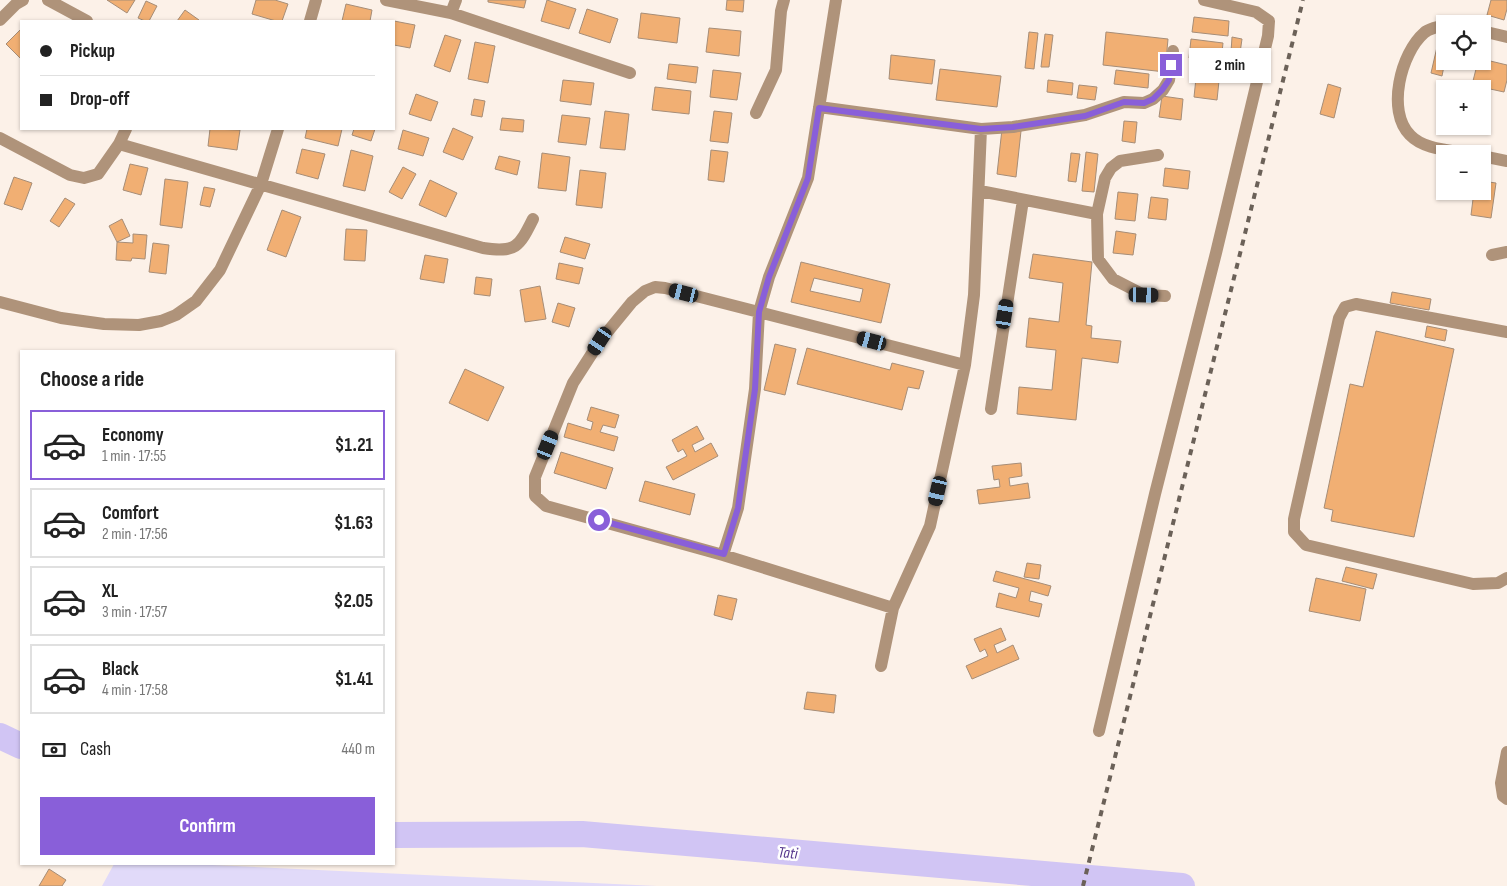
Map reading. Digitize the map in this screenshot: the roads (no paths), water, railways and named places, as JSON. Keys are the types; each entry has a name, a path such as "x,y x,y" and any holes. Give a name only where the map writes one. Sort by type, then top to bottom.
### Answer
{"street":[{"path":"0,20 16,4 23,0"},
{"path":"48,0 85,20"},
{"path":"310,20 316,0"},
{"path":"386,0 451,13 630,73"},
{"path":"451,13 456,0"},
{"path":"756,113 776,70 781,11 784,0"},
{"path":"724,554 739,499 755,389 759,312 769,277 808,178 836,0"},
{"path":"1099,731 1155,494 1268,36 1269,21 1256,12 1204,0"},
{"path":"1436,29 1425,32 1413,45 1400,77 1398,96 1399,114 1408,133 1418,141 1436,148"},
{"path":"1491,33 1507,37"},
{"path":"819,108 981,129 1013,127 1085,116 1124,102 1144,103 1153,99 1169,80 1173,51"},
{"path":"881,666 893,608 930,526 965,365 974,295 980,191 981,129"},
{"path":"0,138 70,175 84,178 98,174 119,144 126,130"},
{"path":"0,302 61,318 104,324 139,324 161,321 176,314 196,301 220,270 261,184 278,130"},
{"path":"119,144 483,248 502,251 515,247 524,236 533,219"},
{"path":"1158,155 1120,161 1111,168 1105,178 1098,214 1098,259 1113,279 1144,295 1165,296"},
{"path":"1491,158 1507,161"},
{"path":"980,191 1098,214"},
{"path":"991,409 1023,200"},
{"path":"1492,255 1507,252"},
{"path":"893,608 724,554 546,506 535,496 535,477 572,383 600,341 632,302 645,291 655,287 965,365"},
{"path":"1507,332 1356,304 1345,307 1339,318 1294,519 1294,532 1306,545 1473,584 1498,583 1507,578"},
{"path":"1507,752 1501,783 1503,796 1507,799"}],"waterway":[{"name":"Tati","path":"0,736 20,746"},
{"name":"Tati","path":"395,835 582,834 1182,886"}],"railway":[{"path":"1083,886 1303,0"}]}
